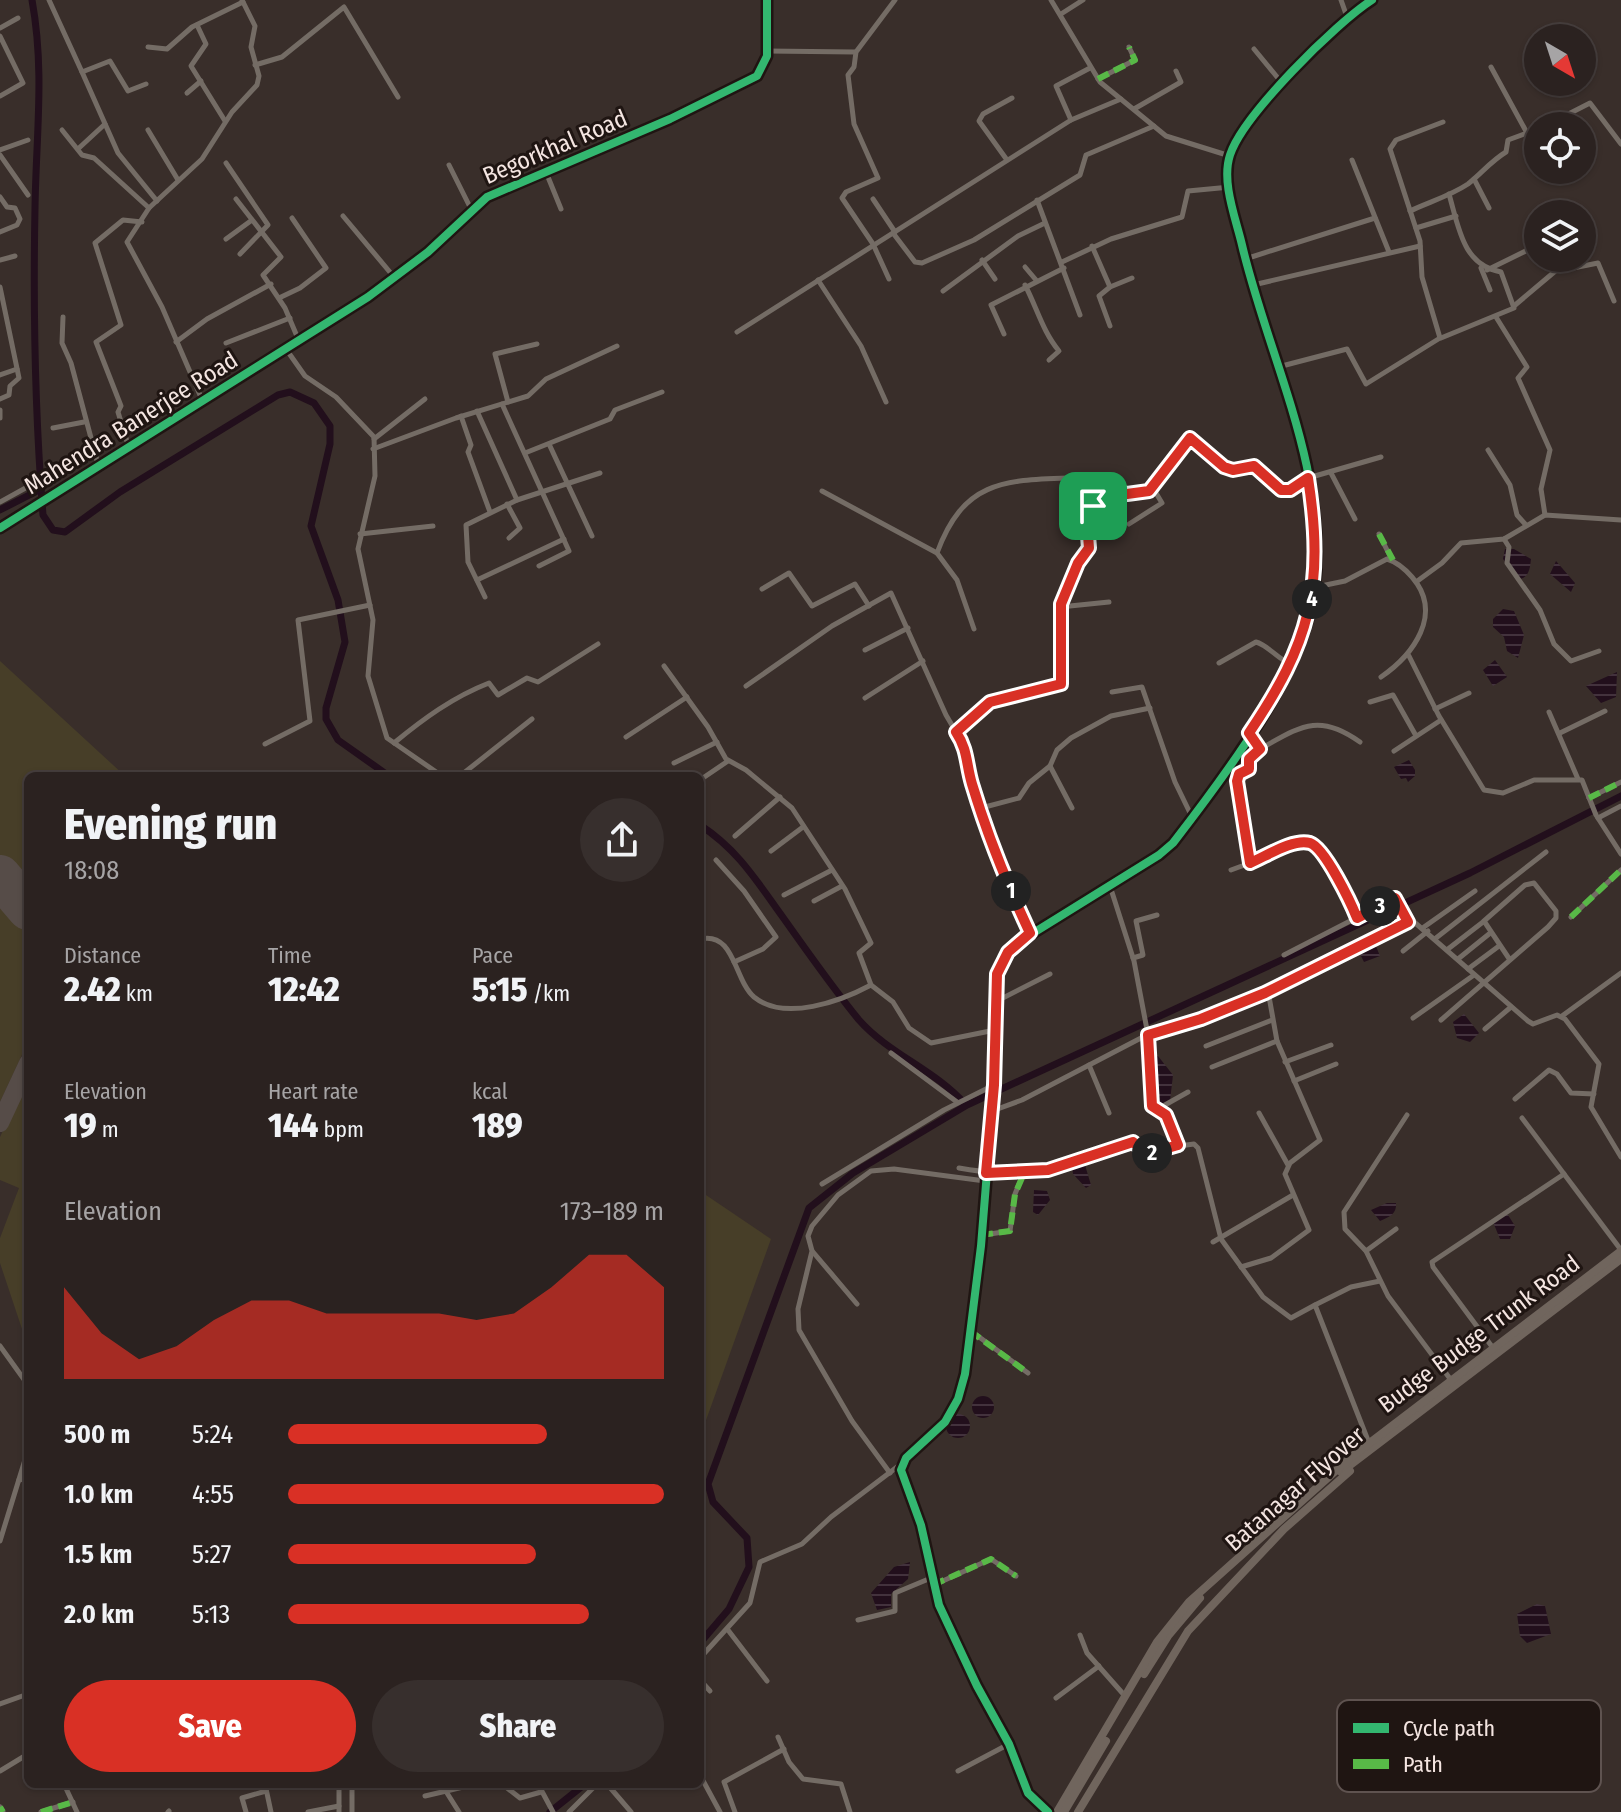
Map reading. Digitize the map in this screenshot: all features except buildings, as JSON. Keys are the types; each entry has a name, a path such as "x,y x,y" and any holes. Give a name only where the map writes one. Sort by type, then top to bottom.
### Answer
{"street":[{"path":"49,0 118,153 157,201"},
{"path":"767,0 767,51 856,52"},
{"path":"889,279 873,244 842,198 846,192 878,178 851,112 848,75 854,67 856,52 895,0"},
{"path":"1051,0 1098,79 1173,139 1230,156"},
{"path":"1061,14 1083,0"},
{"path":"1341,0 1347,17"},
{"path":"704,1654 750,1603 760,1562 802,1544 831,1517 902,1464 952,1411 962,1388 981,1235 994,1087 995,1002 1002,960 1030,933 1166,850 1192,818 1291,664 1315,587 1315,529 1308,478 1245,259 1230,187 1230,156 1283,83 1347,17 1372,0"},
{"path":"148,47 167,49 197,25 243,1 255,26 251,47 257,85 226,121 205,155 149,208 127,244 203,402"},
{"path":"255,65 282,57 344,7 398,97"},
{"path":"0,28 18,18"},
{"path":"197,25 206,44 191,66 226,121"},
{"path":"0,36 23,83 0,96"},
{"path":"1098,79 1135,60 1129,47"},
{"path":"1254,49 1283,83"},
{"name":"Begorkhal Road","path":"284,351 428,252 471,209 496,191 670,119 747,83 762,70 767,51"},
{"path":"82,72 110,61 128,91 146,84"},
{"path":"1491,67 1524,128"},
{"path":"1071,120 1056,86 1090,68"},
{"path":"1134,109 1181,82 1176,71"},
{"path":"187,93 201,81"},
{"path":"1007,160 979,121 983,114 1012,98"},
{"path":"737,332 1071,120 1121,99"},
{"path":"1572,112 1590,103 1621,144"},
{"path":"1440,338 1422,277 1416,228 1390,145 1443,122"},
{"path":"79,148 100,132 106,123"},
{"path":"873,199 915,262 922,263 974,240 1084,172 1082,161 1086,155 1154,126"},
{"path":"62,130 85,157 94,158 149,208"},
{"path":"148,130 178,180"},
{"path":"1410,211 1474,179 1489,161 1506,152 1508,140 1524,134"},
{"path":"28,140 0,152 28,195"},
{"path":"1352,160 1389,252"},
{"path":"226,163 267,222 262,233 240,254"},
{"path":"449,165 471,209"},
{"path":"545,169 561,209"},
{"path":"1474,179 1489,208"},
{"path":"1004,334 991,305 1092,246 1182,217 1188,191 1230,187"},
{"path":"1449,194 1471,257 1483,268 1490,290"},
{"path":"0,197 7,207 15,208 20,219 17,225 0,232"},
{"path":"236,199 281,259 263,275 290,318 299,341"},
{"path":"1037,200 1080,315"},
{"path":"343,216 394,277"},
{"path":"1416,228 1456,216"},
{"path":"279,298 300,288 326,268 292,218"},
{"path":"1245,259 1375,218"},
{"path":"130,449 118,412 121,406 96,342 121,325 95,243 123,220 142,222"},
{"path":"226,239 252,220"},
{"path":"943,291 1018,236 1045,223"},
{"path":"1092,246 1110,287"},
{"path":"1252,285 1420,246"},
{"path":"1483,268 1524,249"},
{"path":"0,260 15,256"},
{"path":"982,260 995,279"},
{"path":"1596,264 1614,301"},
{"path":"1025,267 1036,280"},
{"path":"1483,268 1501,272 1513,306"},
{"path":"1278,367 1347,349 1366,384 1440,338 1496,317 1554,272"},
{"path":"1110,326 1099,296 1110,287 1132,278"},
{"path":"818,280 861,346 886,402"},
{"path":"176,342 207,319 271,284"},
{"path":"1025,285 1044,324 1044,332 1059,351 1049,360"},
{"path":"0,287 19,380 10,386 9,395 0,399"},
{"path":"63,317 62,343 71,363 84,422 99,468"},
{"path":"1496,317 1527,367 1518,378 1550,450 1541,489 1545,515"},
{"path":"226,343 290,318"},
{"path":"537,344 495,354 505,403 569,552 539,566"},
{"path":"373,449 461,416 528,396 543,380 617,346"},
{"path":"284,351 305,376 336,397 374,439"},
{"name":"Mahendra Banerjee Road","path":"0,528 284,351"},
{"path":"0,375 17,369"},
{"path":"525,453 610,419 615,410 662,392"},
{"path":"425,399 374,439 375,476 360,534 360,567 370,605 373,642 368,676 381,726 394,743 436,772"},
{"path":"0,410 0,418"},
{"path":"477,411 517,500"},
{"path":"461,416 471,445 468,452 490,512"},
{"path":"53,428 84,422"},
{"path":"956,732 990,702 1061,684 1060,607 1078,563 1089,548 1087,523 1093,506 1114,491 1127,494 1153,488 1190,438 1224,467 1233,470 1254,466 1281,490 1290,490 1308,478 1381,457"},
{"path":"549,444 592,536"},
{"path":"1488,450 1510,485 1517,515 1526,525"},
{"path":"485,597 468,562 464,529 507,504 600,473"},
{"path":"1331,473 1355,519"},
{"path":"937,553 962,504 980,493 1024,479 1068,478 1091,499 1093,506"},
{"path":"0,502 31,485"},
{"path":"1129,524 1162,503 1153,488"},
{"path":"822,491 937,553 957,580 974,629"},
{"path":"507,504 520,528 509,538"},
{"path":"1416,582 1442,563 1461,543 1504,539 1545,515 1621,520"},
{"path":"360,534 433,526"},
{"path":"1379,534 1393,560 1416,582 1426,609 1424,626 1409,656 1381,677"},
{"path":"477,580 564,539"},
{"path":"1504,539 1509,547 1507,563 1540,610 1556,646 1571,661 1599,651"},
{"path":"1315,587 1345,581 1381,560 1393,560"},
{"path":"762,589 789,573 812,606 853,584 869,606"},
{"path":"746,686 827,629 891,593 969,755 972,783 1030,933"},
{"path":"1060,607 1109,602"},
{"path":"265,744 310,721 298,620 370,605"},
{"path":"865,650 908,628"},
{"path":"1219,663 1260,642 1276,659 1291,664"},
{"path":"394,743 423,718 478,687 489,683 498,695 525,678 538,682 598,644"},
{"path":"1409,656 1441,720 1480,785 1489,792 1503,793 1534,780 1578,779 1585,783 1597,816 1621,854"},
{"path":"865,698 923,661"},
{"path":"664,666 728,761 780,797 803,827 842,886 871,943 859,953 871,985 891,999 906,1024 925,1041 937,1042 995,1030"},
{"path":"1112,692 1141,686 1175,782 1192,818"},
{"path":"1435,709 1469,693"},
{"path":"1370,702 1393,695 1415,734"},
{"path":"626,737 687,697"},
{"path":"981,808 1019,798 1029,783 1050,766 1057,750 1071,738 1111,716 1150,708"},
{"path":"1560,733 1605,711"},
{"path":"1549,712 1578,779"},
{"path":"465,772 532,719"},
{"path":"1394,751 1415,734 1441,720"},
{"path":"1250,863 1237,781 1239,774 1249,769 1249,759 1260,749 1309,725 1338,727 1360,742"},
{"path":"1249,733 1260,749"},
{"path":"674,763 717,742"},
{"path":"704,777 728,761"},
{"path":"1050,766 1072,808"},
{"path":"1589,798 1621,782"},
{"path":"735,836 780,797"},
{"path":"1597,816 1621,806"},
{"path":"771,851 803,827"},
{"path":"1231,870 1297,843 1310,843 1320,851 1357,918"},
{"path":"1436,938 1546,852"},
{"path":"716,860 744,891 776,937 763,949 734,962"},
{"path":"784,895 832,870"},
{"path":"1571,917 1621,870"},
{"path":"1441,1020 1553,922 1556,911 1537,885 1528,883 1448,949"},
{"path":"1110,885 1133,958 1148,1034 1155,1111"},
{"path":"814,901 842,886"},
{"path":"1403,951 1475,891"},
{"path":"1284,955 1396,900 1406,918 1426,929 1483,983 1533,1024 1552,1016 1562,1016 1621,973"},
{"path":"1133,958 1143,955 1136,921 1157,915"},
{"path":"991,1109 1089,1065 1148,1034 1201,1019 1268,991 1406,918"},
{"path":"1483,922 1510,960"},
{"path":"1458,959 1489,934"},
{"path":"704,939 718,940 750,992 760,1001 797,1007 841,1000 871,985"},
{"path":"1468,969 1499,946"},
{"path":"995,1002 1050,974"},
{"path":"1413,1018 1474,975"},
{"path":"1241,1267 1271,1258 1309,1230 1307,1219 1285,1178 1288,1165 1320,1140 1277,1041 1268,991"},
{"path":"1485,1029 1511,1007"},
{"path":"1562,1016 1599,1064 1592,1111 1621,1157"},
{"path":"1206,1046 1272,1020"},
{"path":"1212,1067 1277,1041"},
{"path":"1285,1062 1331,1045"},
{"path":"891,1053 958,1102"},
{"path":"1294,1081 1336,1064"},
{"path":"1089,1065 1109,1113"},
{"path":"1515,1099 1549,1070 1557,1074 1571,1093 1594,1094"},
{"path":"822,1184 958,1102 994,1087"},
{"path":"1155,1111 1188,1092"},
{"path":"1155,1111 1166,1115 1178,1145"},
{"path":"1259,1113 1288,1165"},
{"path":"1407,1115 1344,1212 1345,1229 1366,1251 1380,1281 1451,1380"},
{"path":"1522,1118 1621,1250"},
{"path":"857,1304 812,1251 808,1236 817,1218 864,1174 894,1169 985,1177 1048,1170 1133,1142 1147,1154 1178,1145 1194,1144 1198,1148 1221,1239 1263,1297 1291,1318 1351,1287 1380,1281"},
{"path":"959,1168 985,1177"},
{"path":"981,1235 1010,1231 1015,1194 1025,1171"},
{"path":"1493,1348 1432,1262 1564,1174"},
{"path":"1213,1242 1293,1195"},
{"path":"1366,1251 1396,1229"},
{"name":"Budge Budge Trunk Road","path":"1057,1812 1157,1642 1189,1602 1306,1495 1369,1443 1621,1250"},
{"path":"812,1251 798,1309 799,1330 852,1421 890,1473"},
{"name":"Budge Budge Trunk Road","path":"1078,1812 1188,1631 1284,1529 1343,1476 1621,1262"},
{"name":"Batanagar Flyover","path":"1064,1812 1156,1654 1206,1593 1340,1473 1621,1262"},
{"path":"1315,1305 1369,1443"},
{"path":"970,1331 1028,1373"},
{"path":"0,1346 24,1379"},
{"path":"0,1541 24,1463"},
{"path":"902,1464 902,1479 921,1525 932,1582 977,1686 1009,1744 1028,1793 1048,1812"},
{"path":"19,1480 24,1479"},
{"path":"858,1620 895,1611 895,1593 991,1559 1016,1576"},
{"path":"728,1630 767,1681"},
{"path":"1080,1635 1087,1653 1125,1696"},
{"path":"1056,1698 1099,1666"},
{"path":"704,1684 710,1691"},
{"path":"0,1704 24,1695"},
{"path":"778,1737 803,1779 841,1783 850,1812"},
{"path":"958,1771 1009,1744"},
{"path":"735,1812 724,1782 784,1749"},
{"path":"0,1771 24,1756"},
{"path":"704,1782 720,1812"},
{"path":"66,1788 77,1812"},
{"path":"246,1812 242,1798 266,1788 271,1812"},
{"path":"308,1812 339,1809 339,1788"},
{"path":"352,1788 352,1812"},
{"path":"425,1796 462,1788"},
{"path":"507,1788 520,1798 541,1792"},
{"path":"540,1788 552,1811"},
{"path":"569,1812 593,1788"},
{"path":"610,1788 631,1812"},
{"path":"447,1792 459,1812"},
{"path":"41,1812 73,1802"},
{"path":"0,1807 3,1812"}],"shaded area":[{"path":"1505,549 1514,549 1531,559 1523,578 1520,579 1503,559"},
{"path":"1556,561 1575,583 1571,592 1550,574"},
{"path":"1503,609 1514,611 1524,635 1518,658 1507,651 1504,637 1493,627 1493,619"},
{"path":"1495,660 1507,677 1493,686 1483,670"},
{"path":"0,661 121,772 24,772 24,888 0,861"},
{"path":"1617,672 1616,697 1601,703 1586,686"},
{"path":"1409,760 1415,776 1408,782 1406,778 1401,779 1394,767"},
{"path":"0,901 24,929 24,1051 0,1102"},
{"path":"1373,939 1380,956 1364,962 1357,948 1366,947"},
{"path":"1464,1014 1479,1033 1470,1042 1457,1038 1453,1022"},
{"path":"1158,1056 1173,1075 1170,1101 1157,1107 1149,1085 1148,1058"},
{"path":"24,1086 24,1335 0,1263 0,1238 19,1188 0,1180 0,1137"},
{"path":"1079,1162 1085,1165 1091,1185 1086,1188 1073,1174 1072,1165"},
{"path":"1034,1190 1047,1191 1050,1200 1038,1215 1033,1212"},
{"path":"704,1194 771,1239 704,1426"},
{"path":"1387,1203 1396,1203 1395,1210 1380,1221 1371,1210"},
{"path":"1500,1215 1508,1215 1515,1226 1510,1239 1500,1239 1493,1222"},
{"path":"983,1396 994,1407 983,1418 972,1407"},
{"path":"958,1414 966,1418 970,1426 966,1434 958,1438 950,1434 946,1426 950,1418"},
{"path":"910,1562 908,1579 891,1594 891,1607 877,1610 871,1593 894,1567"},
{"path":"1537,1604 1545,1606 1551,1634 1527,1643 1520,1636 1517,1614"}],"waterway":[{"path":"32,0 39,78 35,323 43,515 53,530 65,532 120,492 278,395 290,392 314,403 330,426 330,444 311,526 338,600 345,642 326,708 326,719 338,740 383,772"},
{"path":"0,510 41,489"},
{"path":"704,1638 729,1609 749,1567 747,1538 713,1502 708,1484 809,1208 853,1173 967,1105 1470,873 1621,796"},
{"path":"704,828 746,866 859,1020 884,1043 940,1081 965,1104"},
{"path":"550,1812 580,1788"}],"taxiway":[{"path":"0,1123 24,1072"}],"runway":[{"path":"0,876 24,904"}],"marked path":[{"path":"1098,79 1135,60 1129,47"},
{"path":"1379,534 1393,560"},
{"path":"1589,798 1621,782"},
{"path":"1571,917 1621,870"},
{"path":"986,1173 1048,1170 1133,1142 1147,1154 1178,1145"},
{"path":"981,1235 1010,1231 1015,1194 1025,1171"},
{"path":"970,1331 1028,1373"},
{"path":"933,1585 991,1559 1016,1576"},
{"path":"41,1812 73,1802"},
{"path":"0,1807 3,1812"}],"cycle path":[{"path":"0,528 368,297 428,252 487,197 670,119 757,76 767,56 767,0"},
{"path":"1048,1812 1028,1793 1009,1744 977,1686 939,1605 921,1525 901,1470 906,1458 945,1422 958,1399 965,1374 981,1246 994,1085 997,974 1002,960 1017,943 1159,855 1173,843 1260,721 1280,687 1308,618 1315,586 1317,542 1313,499 1293,413 1233,212 1228,166 1238,138 1271,94 1336,28 1372,0"}],"route":[{"path":"1190,438 1224,467 1237,470 1254,466 1281,490 1290,490 1308,478 1316,540 1312,602 1300,643 1286,675 1249,733 1260,749 1249,759 1249,769 1241,771 1237,781 1250,863 1297,843 1310,843 1320,851 1349,898 1357,918 1395,898 1408,922 1265,993 1201,1019 1148,1035 1152,1106 1155,1111 1166,1115 1178,1145 1147,1154 1133,1142 1048,1170 986,1173 994,1085 997,974 1008,952 1030,933 1013,896 972,783 969,755 956,732 990,702 1055,689 1061,684 1059,612 1078,563 1089,548 1087,523 1093,506 1114,491 1127,494 1149,491 1190,438"}]}
